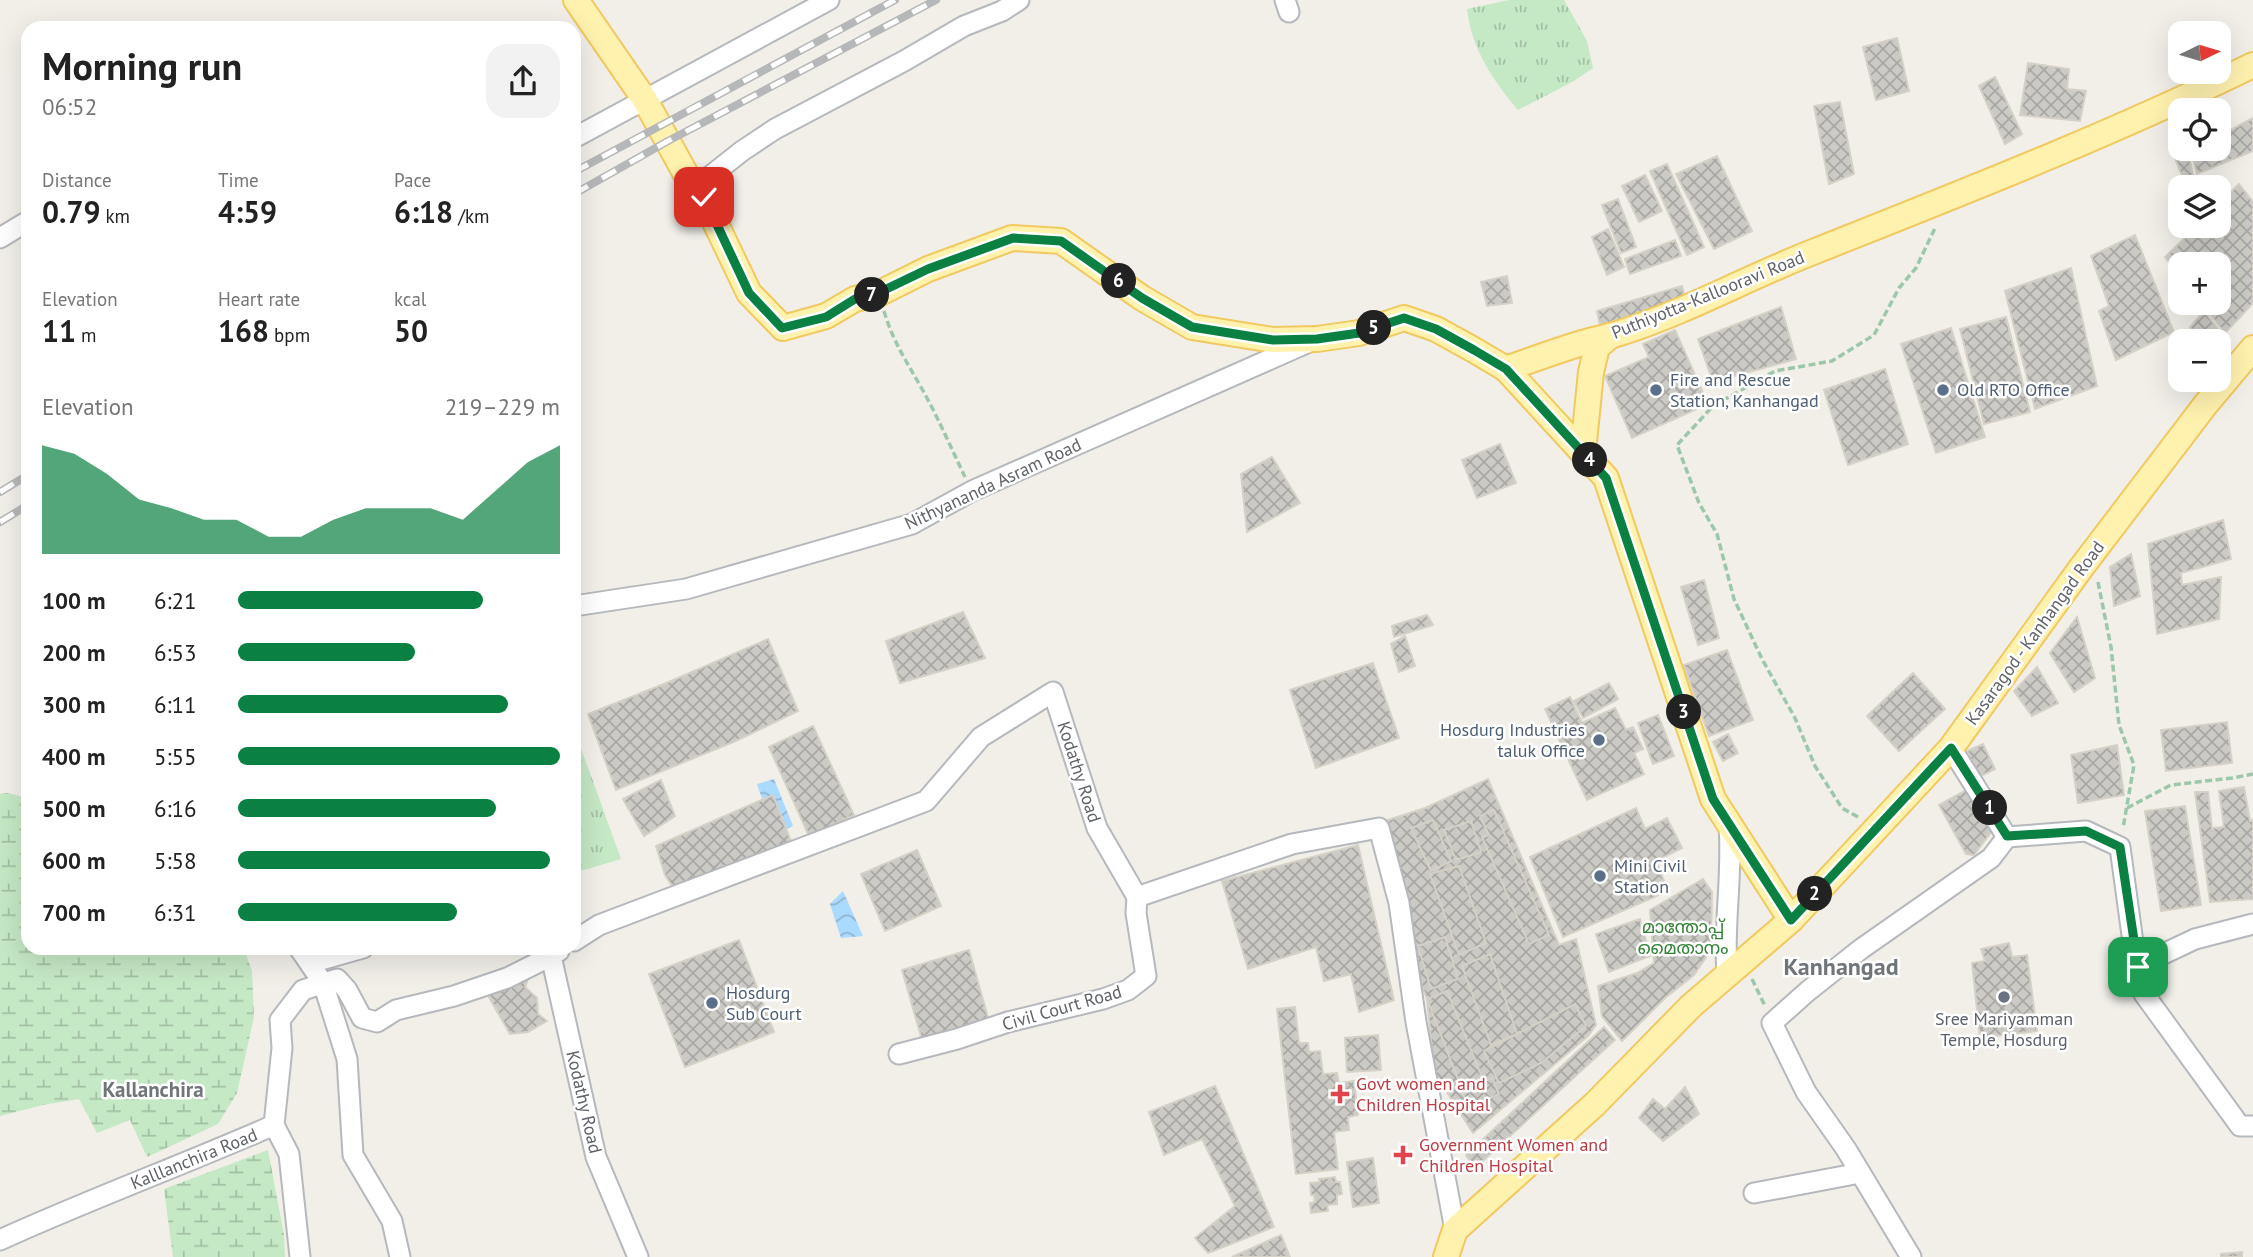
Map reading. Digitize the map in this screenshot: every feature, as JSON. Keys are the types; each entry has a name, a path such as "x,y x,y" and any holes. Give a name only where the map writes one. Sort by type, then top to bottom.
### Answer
{"main road":[{"path":"576,0 645,100 694,189 704,197 749,293 782,328 826,317 855,299 878,293 928,269 1013,238 1061,241 1142,298 1192,327 1273,340 1317,339 1359,333 1404,318 1436,329 1506,369 1606,478 1713,799 1791,920"},
{"name":"Puthiyotta-Kallooravi Road","path":"1506,369 1610,336 1679,310 1810,253 2111,130 2253,65"},
{"path":"1583,452 1591,372 1597,347 1610,336"},
{"name":"Kasaragod - Kanhangad Road","path":"1446,1257 1455,1230 1595,1104 1691,1006 1791,920 1951,748 2094,552 2206,404 2253,348"}],"street":[{"path":"581,134 829,0"},
{"path":"694,189 775,129 964,26 1019,0"},
{"path":"0,238 21,225"},
{"name":"Nithyananda Asram Road","path":"581,605 686,589 912,524 971,491 1317,339"},
{"name":"Kodathy Road","path":"581,937 599,925 926,801 981,737 1053,692 1097,828 1137,897"},
{"path":"1951,748 2007,836"},
{"path":"1729,824 1731,851 1724,943 1735,968"},
{"path":"1137,897 1293,844 1379,828 1399,903 1416,1022 1455,1230"},
{"path":"1911,1257 1806,1092 1772,1023 1808,990 1861,949 1990,858 2007,836 2086,831 2120,847 2144,994 2240,1126 2253,1126"},
{"name":"Civil Court Road","path":"899,1054 1128,990 1146,976 1136,913 1137,897"},
{"path":"2138,967 2195,939 2253,923"},
{"path":"323,983 337,979 347,990 362,1018 377,1022 396,1010 454,996 507,978 551,955"},
{"name":"Kodathy Road","path":"558,955 596,1157 638,1257"},
{"path":"304,956 323,983 347,1059 353,1155 392,1221 400,1257"},
{"name":"Kalllanchira Road","path":"0,1240 274,1125 282,1048 280,1020 303,990 323,983"},
{"path":"274,1125 289,1154 300,1257"},
{"path":"1754,1193 1860,1173"}],"path":[{"path":"1878,828 1842,808 1815,766 1795,718 1762,659 1734,599 1717,534 1699,503 1677,444 1713,406 1774,371 1832,361 1874,335 1899,288 1916,268 1949,198"},
{"path":"878,293 890,331 905,363 923,389 971,491"},
{"path":"2094,552 2100,602 2111,647 2119,725 2134,765 2120,847"},
{"path":"2127,808 2171,785 2253,774"},
{"path":"1735,968 1772,1023"}],"green space":[{"path":"1509,0 1564,0 1587,41 1593,68 1518,110 1478,51 1467,9"},
{"path":"581,748 621,859 581,871"},
{"path":"0,794 21,796 21,955 246,955 252,971 254,1017 237,1093 218,1124 147,1157 130,1120 97,1133 79,1099 0,1116"},
{"path":"268,1150 284,1235 285,1257 173,1257 164,1189"}],"water":[{"path":"774,779 793,826 774,834 757,784"},
{"path":"843,891 863,936 841,938 830,904"}],"building":[{"path":"1897,38 1909,91 1876,100 1863,47"},
{"path":"2028,63 2069,69 2067,89 2086,91 2080,121 2020,115"},
{"path":"1995,77 2022,134 2005,144 1979,86"},
{"path":"1840,102 1854,174 1829,184 1814,106"},
{"path":"2253,118 2253,151 2231,160 2231,130"},
{"path":"1717,156 1752,231 1714,249 1676,174"},
{"path":"2176,161 2190,161 2193,175 2182,175"},
{"path":"2194,161 2229,161 2197,174"},
{"path":"1667,164 1704,247 1687,255 1650,171"},
{"path":"1645,175 1662,211 1639,222 1622,186"},
{"path":"2239,184 2253,202 2253,303 2229,329 2222,329 2211,315 2231,315 2231,252 2170,252 2185,238 2231,238 2231,192"},
{"path":"1618,199 1636,247 1621,253 1602,205"},
{"path":"1608,229 1624,267 1607,275 1592,237"},
{"path":"2135,235 2173,329 2168,329 2168,335 2116,360 2099,311 2109,306 2091,256"},
{"path":"1675,240 1681,256 1630,274 1625,259"},
{"path":"2071,268 2097,386 2035,409 2005,291"},
{"path":"1507,276 1512,303 1487,306 1481,282"},
{"path":"1682,286 1685,299 1600,326 1597,311"},
{"path":"1781,307 1796,359 1713,382 1698,339"},
{"path":"2200,315 2207,315 2218,329 2191,329 2190,327"},
{"path":"2006,317 2030,412 1984,424 1960,329"},
{"name":"Old RTO Office","path":"1951,328 1985,437 1936,453 1901,344"},
{"name":"Fire and Rescue Station, Kanhangad","path":"1675,330 1708,404 1632,438 1605,376 1649,357 1643,344"},
{"path":"1885,369 1908,444 1848,465 1824,390"},
{"path":"1500,444 1516,483 1477,498 1462,460"},
{"path":"1272,457 1300,503 1247,532 1241,474"},
{"path":"2223,520 2231,559 2181,573 2182,585 2221,577 2219,619 2157,634 2148,544"},
{"path":"2131,554 2140,596 2114,606 2110,567"},
{"path":"1704,580 1719,638 1698,645 1681,587"},
{"path":"963,612 985,658 900,683 886,641"},
{"path":"1427,615 1433,625 1394,637 1392,626"},
{"path":"2077,617 2095,678 2074,692 2050,653"},
{"path":"1405,636 1415,666 1399,672 1391,644"},
{"path":"768,639 798,711 738,740 616,790 588,714"},
{"path":"1727,650 1753,720 1709,736 1684,665"},
{"path":"1373,663 1399,738 1316,768 1290,690"},
{"path":"2037,667 2058,703 2032,716 2014,691"},
{"path":"1913,673 1945,709 1899,751 1867,716"},
{"path":"1609,683 1618,699 1583,718 1574,701"},
{"name":"Hosdurg Industries taluk Office","path":"1570,697 1582,723 1615,708 1626,730 1633,727 1643,749 1634,753 1644,774 1587,800 1545,709"},
{"path":"1658,715 1674,756 1653,764 1638,723"},
{"path":"2227,722 2232,763 2166,771 2161,730"},
{"path":"813,726 854,815 809,836 769,747"},
{"path":"1728,734 1738,753 1723,761 1713,742"},
{"path":"1983,744 1995,769 1979,777 1967,751"},
{"path":"2117,745 2124,795 2078,803 2071,755"},
{"path":"1488,779 1559,945 1576,939 1596,1025 1588,1036 1473,1133 1434,1072 1427,999 1421,984 1411,923 1388,820 1425,808"},
{"path":"661,780 675,816 644,836 623,799"},
{"path":"2244,787 2250,821 2253,820 2253,899 2210,902 2195,792 2208,792 2212,828 2224,827 2219,791"},
{"path":"1968,789 1992,831 1974,855 1966,854 1939,805"},
{"path":"773,795 792,844 676,892 665,875 656,846"},
{"path":"2185,806 2201,905 2161,911 2145,811"},
{"name":"Mini Civil Station","path":"1636,808 1645,829 1667,818 1682,848 1656,861 1668,891 1563,937 1530,857"},
{"path":"1494,810 1549,935 1529,944 1482,837 1489,835 1480,816"},
{"path":"1433,820 1451,861 1431,871 1411,828"},
{"path":"1471,821 1481,852 1456,860 1444,830"},
{"path":"1358,845 1394,1000 1359,1012 1351,974 1324,981 1316,947 1248,969 1222,881"},
{"path":"917,850 941,906 885,931 861,874"},
{"path":"1459,866 1486,943 1459,955 1430,874"},
{"name":"മാന്തോപ്പ് മൈതാനം","path":"1703,879 1712,892 1711,950 1694,975 1665,998 1622,1041 1602,1016 1598,986 1637,973 1654,963 1650,910"},
{"path":"1640,919 1650,956 1609,972 1596,934"},
{"path":"1445,937 1458,979 1431,989 1418,946"},
{"name":"Hosdurg Sub Court","path":"739,940 774,1032 685,1067 649,974"},
{"name":"Sree Mariyamman Temple, Hosdurg","path":"2009,943 2012,957 2027,955 2037,1031 1980,1038 1972,963 1985,961 1981,949"},
{"path":"969,950 989,1021 922,1040 902,970"},
{"path":"1490,954 1517,1034 1491,1045 1462,966"},
{"path":"529,976 525,987 537,998 538,1014 547,1021 528,1032 510,1034 486,992"},
{"path":"1447,991 1482,1077 1461,1087 1427,999"},
{"path":"1575,1004 1586,1026 1541,1063 1499,1083 1484,1051"},
{"path":"1295,1007 1299,1043 1308,1043 1309,1052 1320,1051 1323,1074 1337,1073 1339,1083 1354,1081 1358,1115 1348,1117 1349,1130 1334,1132 1338,1169 1296,1174 1277,1009"},
{"path":"1604,1027 1615,1040 1475,1168 1466,1155"},
{"path":"1378,1035 1381,1070 1347,1072 1345,1038"},
{"path":"1492,1078 1499,1094 1468,1108 1462,1090"},
{"path":"1215,1086 1274,1227 1208,1253 1195,1238 1235,1206 1202,1139 1164,1155 1149,1112"},
{"path":"1685,1087 1699,1114 1663,1141 1639,1118 1653,1099 1665,1109"},
{"path":"1373,1158 1379,1203 1353,1207 1347,1162"},
{"path":"1335,1177 1336,1182 1340,1182 1342,1194 1337,1195 1337,1204 1327,1205 1328,1211 1311,1213 1310,1203 1315,1202 1310,1183"},
{"path":"1281,1235 1290,1257 1232,1257"},
{"path":"2242,1252 2242,1257 2221,1257 2221,1254"}],"railway":[{"path":"581,168 895,0"},
{"path":"581,190 668,141 936,0"},
{"path":"0,492 21,479"},
{"path":"0,522 21,509"}],"place":[{"name":"Fire and Rescue Station, Kanhangad","path":"1656,390"},
{"name":"Old RTO Office","path":"1943,390"},
{"name":"Hosdurg Industries taluk Office","path":"1599,740"},
{"name":"Mini Civil Station","path":"1600,876"},
{"name":"Sree Mariyamman Temple, Hosdurg","path":"2004,997"},
{"name":"Hosdurg Sub Court","path":"712,1003"},
{"name":"Govt women and Children Hospital","path":"1340,1094"},
{"name":"Government Women and Children Hospital","path":"1403,1155"}],"district":[{"name":"Kanhangad","path":"1841,967"},
{"name":"Kallanchira","path":"153,1090"}],"route":[{"path":"704,197 749,293 782,328 826,317 855,299 878,293 928,269 1013,238 1061,241 1142,298 1192,327 1273,340 1317,339 1359,333 1404,318 1436,329 1506,369 1606,478 1713,799 1791,920 1951,748 2007,836 2086,831 2120,847 2138,967"}]}
